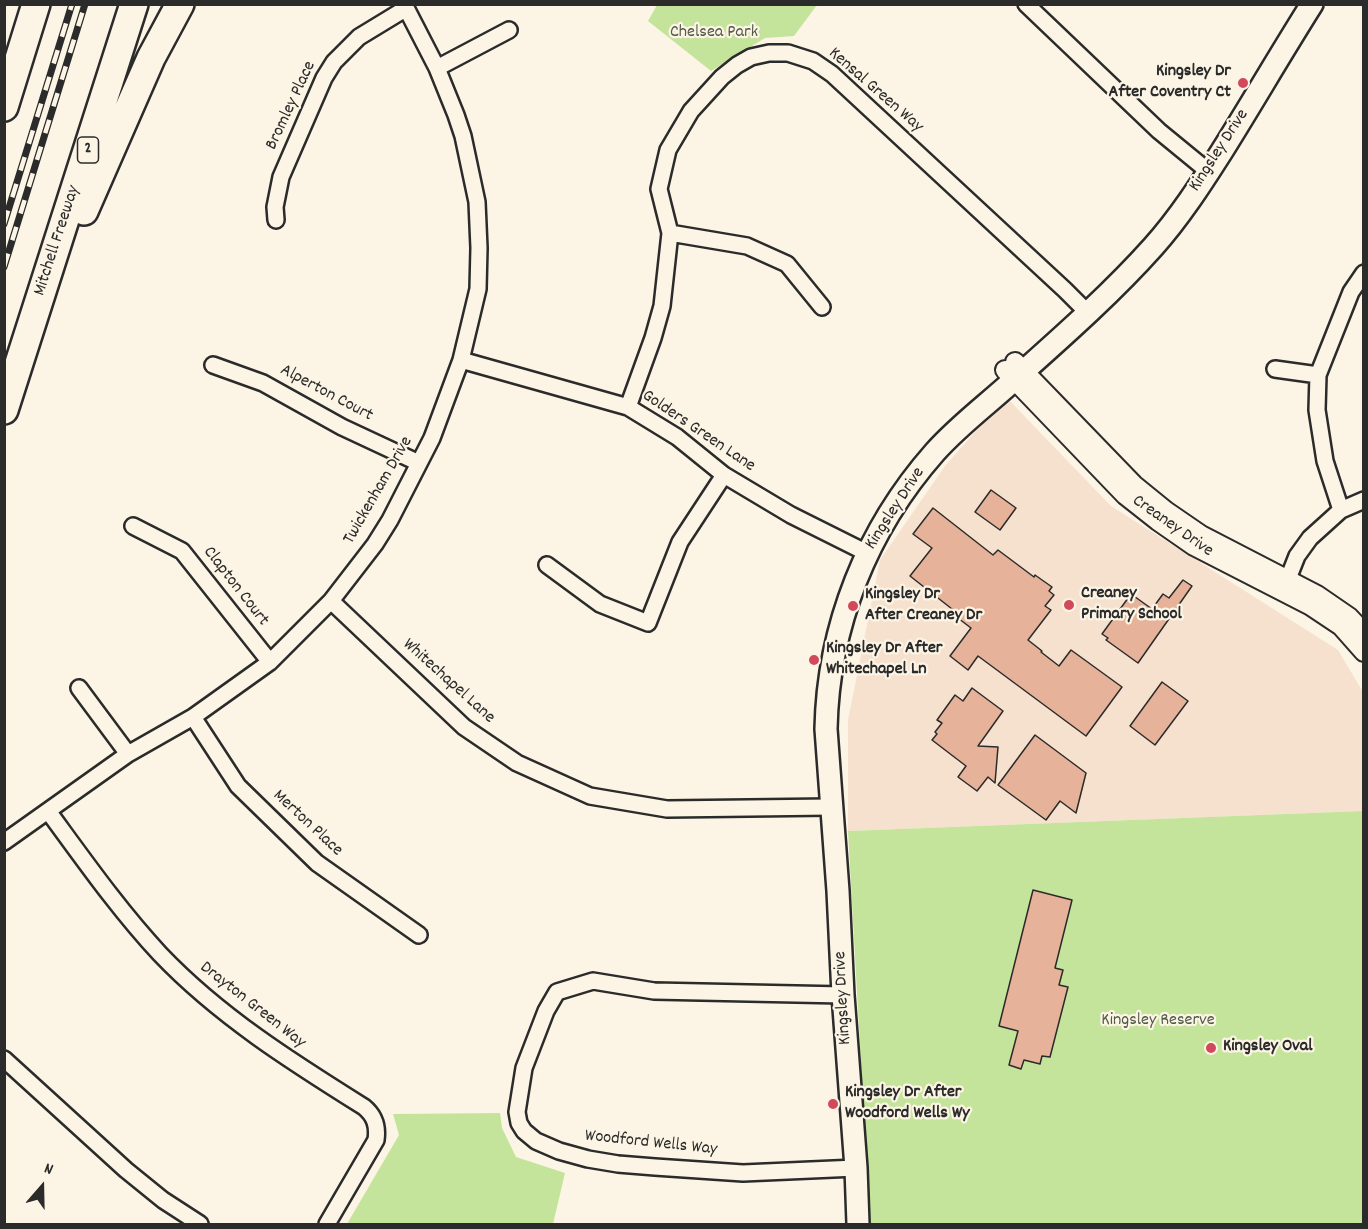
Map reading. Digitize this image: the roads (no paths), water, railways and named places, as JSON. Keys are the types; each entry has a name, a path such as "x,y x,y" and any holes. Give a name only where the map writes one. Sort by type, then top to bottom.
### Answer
{"highway":[{"name":"Mitchell Freeway","path":"4,410 134,4"},
{"path":"41,295 87,204 152,58 180,4"},
{"path":"4,107 33,12"}],"main road":[{"name":"Kingsley Drive","path":"858,1224 849,1169 837,995 840,912 825,807 826,704 830,674 842,618 862,550 886,519 907,486 936,451 1015,371 1153,246 1175,219 1298,4"},
{"name":"Kingsley Drive","path":"1204,168 1312,4"},
{"name":"Kingsley Drive","path":"847,1224 849,1169"}],"street":[{"path":"1026,4 1159,131 1204,168"},
{"name":"Twickenham Drive","path":"4,842 128,754 193,717 270,662 331,601 375,544 390,520 432,438 461,360 478,289 477,202 463,136 437,68 405,7"},
{"name":"Bromley Place","path":"276,220 275,207 281,177 324,78 334,62 358,37 405,7"},
{"path":"437,68 509,30"},
{"name":"Kensal Green Way","path":"628,406 662,306 670,232 659,189 668,150 691,111 722,77 751,57 769,53 788,53 813,62 832,74 1083,308"},
{"path":"670,232 747,246 787,264 822,307"},
{"path":"1341,510 1325,461 1317,410 1318,375 1357,294 1364,273"},
{"name":"Golders Green Lane","path":"461,360 628,406 677,437 724,475 791,515 862,550"},
{"name":"Alperton Court","path":"213,365 263,383 342,427 419,463"},
{"path":"1275,369 1318,375"},
{"name":"Creaney Drive","path":"1015,371 1134,485 1166,511 1328,616 1341,626 1364,652"},
{"path":"547,565 600,604 648,623 680,542 724,475"},
{"path":"1285,586 1297,556 1310,537 1341,510 1364,501"},
{"name":"Clapton Court","path":"133,526 182,551 270,662"},
{"name":"Creaney Drive","path":"1285,586 1317,595 1349,617 1364,633"},
{"name":"Whitechapel Lane","path":"331,601 464,727 517,763 590,796 667,809 825,807"},
{"path":"80,688 128,754"},
{"name":"Merton Place","path":"193,717 238,786 309,856 418,935"},
{"name":"Drayton Green Way","path":"48,811 115,902 160,954 182,975 225,1013 292,1063 364,1107 372,1115 377,1126 376,1140 327,1224"},
{"name":"Woodford Wells Way","path":"837,995 654,991 593,981 557,992 546,1011 524,1068 517,1112 519,1123 524,1131 536,1141 588,1159 618,1164 743,1173 849,1169"},
{"path":"4,1059 126,1170 163,1200 200,1224"}],"railway":[{"path":"4,224 72,4"},
{"path":"4,267 85,4"}],"place":[{"name":"Kingsley Dr After Coventry Ct","path":"1243,83"},
{"name":"Creaney Primary School","path":"1069,605"},
{"name":"Kingsley Dr After Creaney Dr","path":"853,606"},
{"name":"Kingsley Dr After Whitechapel Ln","path":"814,660"},
{"name":"Kingsley Oval","path":"1211,1048"},
{"name":"Kingsley Dr After Woodford Wells Wy","path":"833,1104"}],"park label":[{"name":"Chelsea Park","path":"714,34"},
{"name":"Kingsley Reserve","path":"1158,1022"}]}
